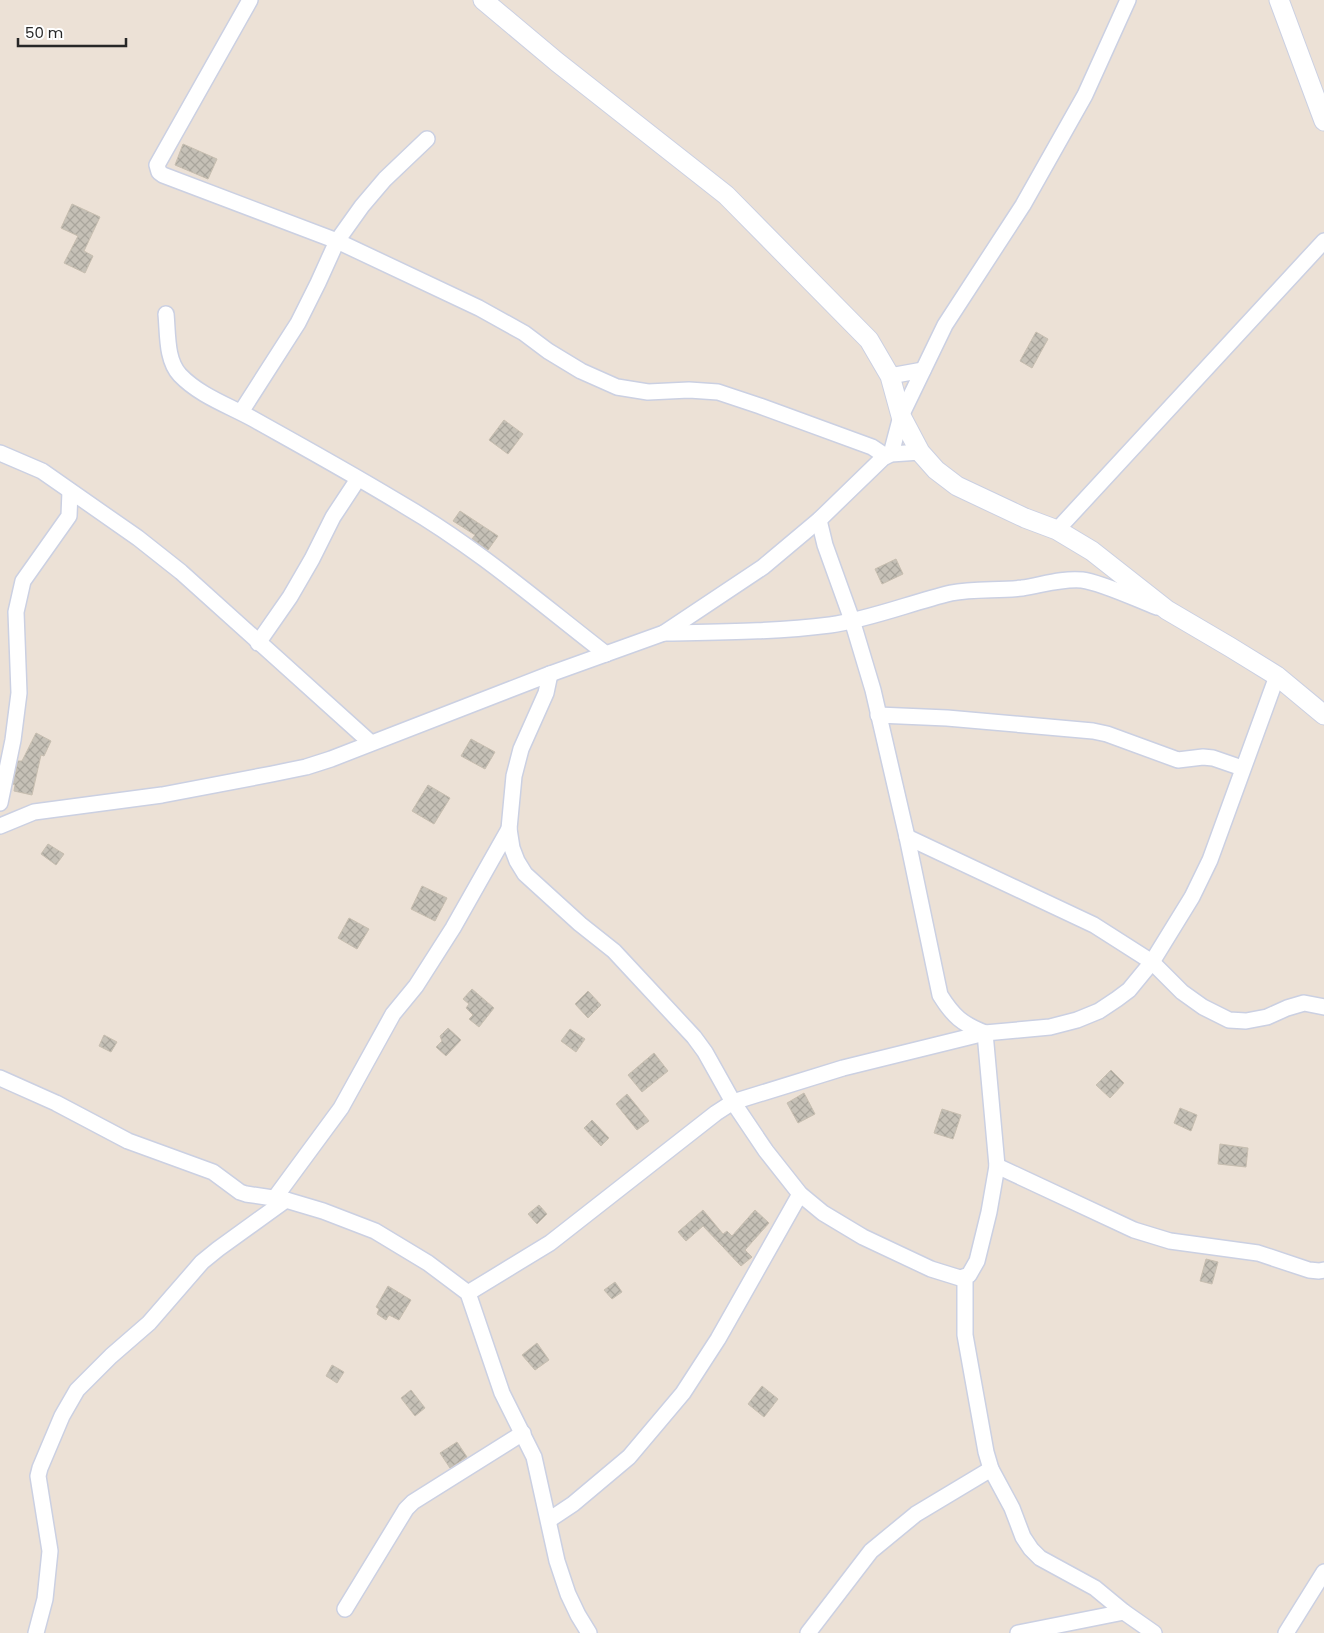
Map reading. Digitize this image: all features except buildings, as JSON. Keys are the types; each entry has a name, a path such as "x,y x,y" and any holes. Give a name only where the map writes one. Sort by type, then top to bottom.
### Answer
{"street":[{"path":"250,0 157,165 157,168 163,175 337,241 479,308 524,333 548,351 581,371 617,388 648,392 689,390 718,392 872,447 887,456 920,452"},
{"path":"483,0 557,62 726,195 869,340 890,376 901,416 920,452 936,470 957,486 1025,518 1058,530 1092,551 1167,610 1230,646 1277,676 1324,715"},
{"path":"0,822 34,812 162,795 306,767 332,759 550,674 664,633 763,567 819,520 887,456 901,416 945,325 1023,205 1085,95 1128,0"},
{"path":"1280,0 1324,121"},
{"path":"241,412 298,323 337,241 362,206 427,139"},
{"path":"1058,530 1324,241"},
{"path":"166,314 169,349 173,366 181,376 202,392 407,506 469,547 606,654"},
{"path":"890,376 923,370"},
{"path":"0,453 42,471 138,538 181,572 371,743"},
{"path":"258,643 290,597 334,517 358,479"},
{"path":"0,803 13,740 19,693 16,612 23,581 69,516 70,491"},
{"path":"69,516 96,509"},
{"path":"819,520 852,620 878,715 940,995 948,1009 959,1020 969,1027 985,1033"},
{"path":"664,633 779,629 830,625 952,593 977,589 1010,589 1068,580 1083,580 1100,585 1167,610"},
{"path":"550,674 542,705 521,749 514,776 509,829 512,848 525,874 580,924 614,951 694,1036 733,1102 766,1151 800,1194 823,1213 863,1237 931,1269 960,1278 965,1277 972,1271 977,1261 989,1212 997,1166 985,1033"},
{"path":"468,1293 550,1243 716,1113 733,1102 843,1068 985,1033 1050,1027 1077,1020 1092,1014 1129,990 1152,962 1192,897 1210,860 1277,676"},
{"path":"878,715 947,718 1093,731 1107,734 1178,760 1202,757 1213,758 1242,768"},
{"path":"36,1633 45,1599 50,1551 38,1476 68,1404 77,1390 111,1356 149,1323 202,1262 280,1199 342,1108 393,1014 416,986 453,928 509,829"},
{"path":"906,837 1094,926 1152,962 1182,992 1203,1007 1229,1020 1246,1021 1267,1017 1286,1008 1304,1003 1324,1007"},
{"path":"493,857 517,859"},
{"path":"0,1078 56,1102 128,1141 213,1172 240,1192 280,1199 323,1211 375,1231 428,1263 468,1293 502,1393 534,1456 557,1561 568,1594 589,1633"},
{"path":"997,1166 1134,1230 1170,1241 1258,1253 1308,1270 1324,1270"},
{"path":"549,1520 573,1504 629,1457 683,1393 718,1340 800,1194"},
{"path":"965,1277 965,1335 986,1452 991,1469 1012,1508 1023,1536 1031,1549 1040,1558 1095,1588 1154,1633"},
{"path":"345,1609 406,1509 413,1502 524,1434"},
{"path":"808,1633 871,1551 916,1514 991,1469"},
{"path":"1286,1633 1324,1572"},
{"path":"1018,1633 1124,1612"}]}
